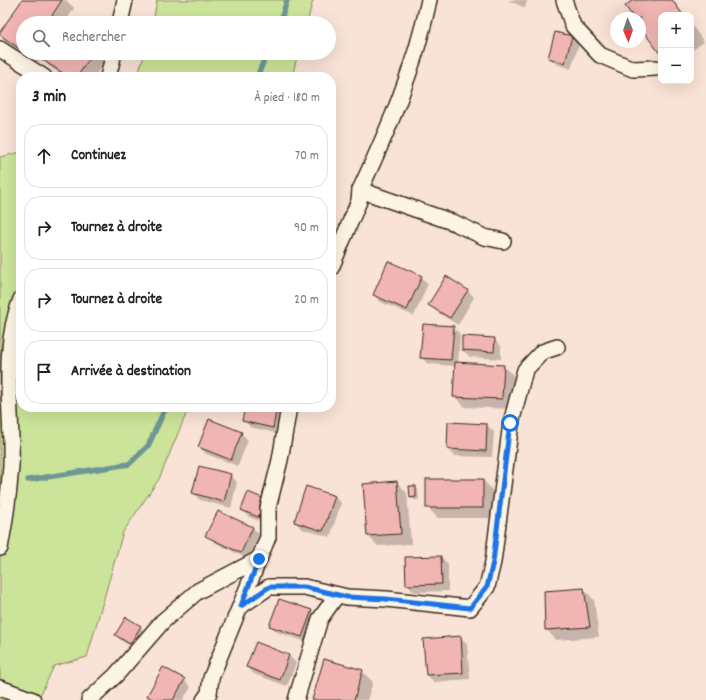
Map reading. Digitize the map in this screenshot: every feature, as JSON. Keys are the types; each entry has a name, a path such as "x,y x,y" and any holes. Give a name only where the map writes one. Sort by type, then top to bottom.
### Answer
{"street":[{"path":"122,16 125,0"},
{"path":"336,256 359,201 360,190 398,106 422,34 429,0"},
{"path":"564,0 573,26 600,54 633,69 656,68"},
{"path":"0,49 16,59"},
{"path":"17,60 36,72"},
{"path":"109,72 112,60"},
{"path":"360,190 455,223 484,237 503,241"},
{"path":"0,548 11,466 9,361 11,334 16,311"},
{"path":"241,606 269,587 304,587 347,597 386,599 470,608 487,587 493,562 510,423 525,370 542,352 557,347"},
{"path":"204,700 209,693 211,678 268,536 268,508 280,460 288,412"},
{"path":"89,700 116,675 163,621 198,591 259,559"},
{"path":"296,700 305,676 312,642 320,619 337,594"},
{"path":"0,688 33,700"}],"green space":[{"path":"157,0 313,0 309,16 154,16"},
{"path":"143,60 296,60 293,72 139,72"},
{"path":"16,153 16,412 187,412 159,479 123,532 87,657 54,666 38,700 0,700 0,157"}],"building":[{"path":"22,0 62,0 52,16 16,16 16,46 0,35 0,32"},
{"path":"633,0 672,0 681,12 658,12 658,51 646,35 646,12 630,12 625,6"},
{"path":"555,32 572,36 565,63 548,58"},
{"path":"43,60 88,60 80,72 61,72"},
{"path":"388,261 422,276 407,310 373,295"},
{"path":"446,276 468,290 450,318 428,305"},
{"path":"423,324 454,326 451,360 420,358"},
{"path":"462,336 495,338 494,352 462,350"},
{"path":"455,362 504,365 502,399 453,397"},
{"path":"244,412 276,412 273,428 242,421"},
{"path":"209,419 242,432 231,460 198,447"},
{"path":"448,422 487,424 486,451 447,449"},
{"path":"199,466 231,474 224,502 192,493"},
{"path":"426,479 483,479 483,508 426,508"},
{"path":"397,481 401,534 367,536 363,484"},
{"path":"306,486 335,496 323,531 294,522"},
{"path":"409,486 416,486 416,497 410,498"},
{"path":"248,492 265,499 258,517 241,510"},
{"path":"218,511 253,527 241,553 205,536"},
{"path":"441,556 442,584 406,585 405,557"},
{"path":"584,588 590,627 545,630 544,591"},
{"path":"279,599 312,610 302,637 269,626"},
{"path":"126,617 141,626 130,644 115,635"},
{"path":"461,636 463,673 426,675 423,639"},
{"path":"256,642 289,655 280,680 246,667"},
{"path":"324,659 363,670 354,700 312,700"},
{"path":"163,667 185,679 173,700 154,700 147,696"}],"waterway":[{"path":"282,16 287,0"},
{"path":"259,72 264,60"},
{"path":"28,480 129,464 148,446 164,412"}],"route":[{"path":"259,559 241,606 269,587 304,587 347,597 386,599 470,608 487,587 493,562 510,423"}]}
